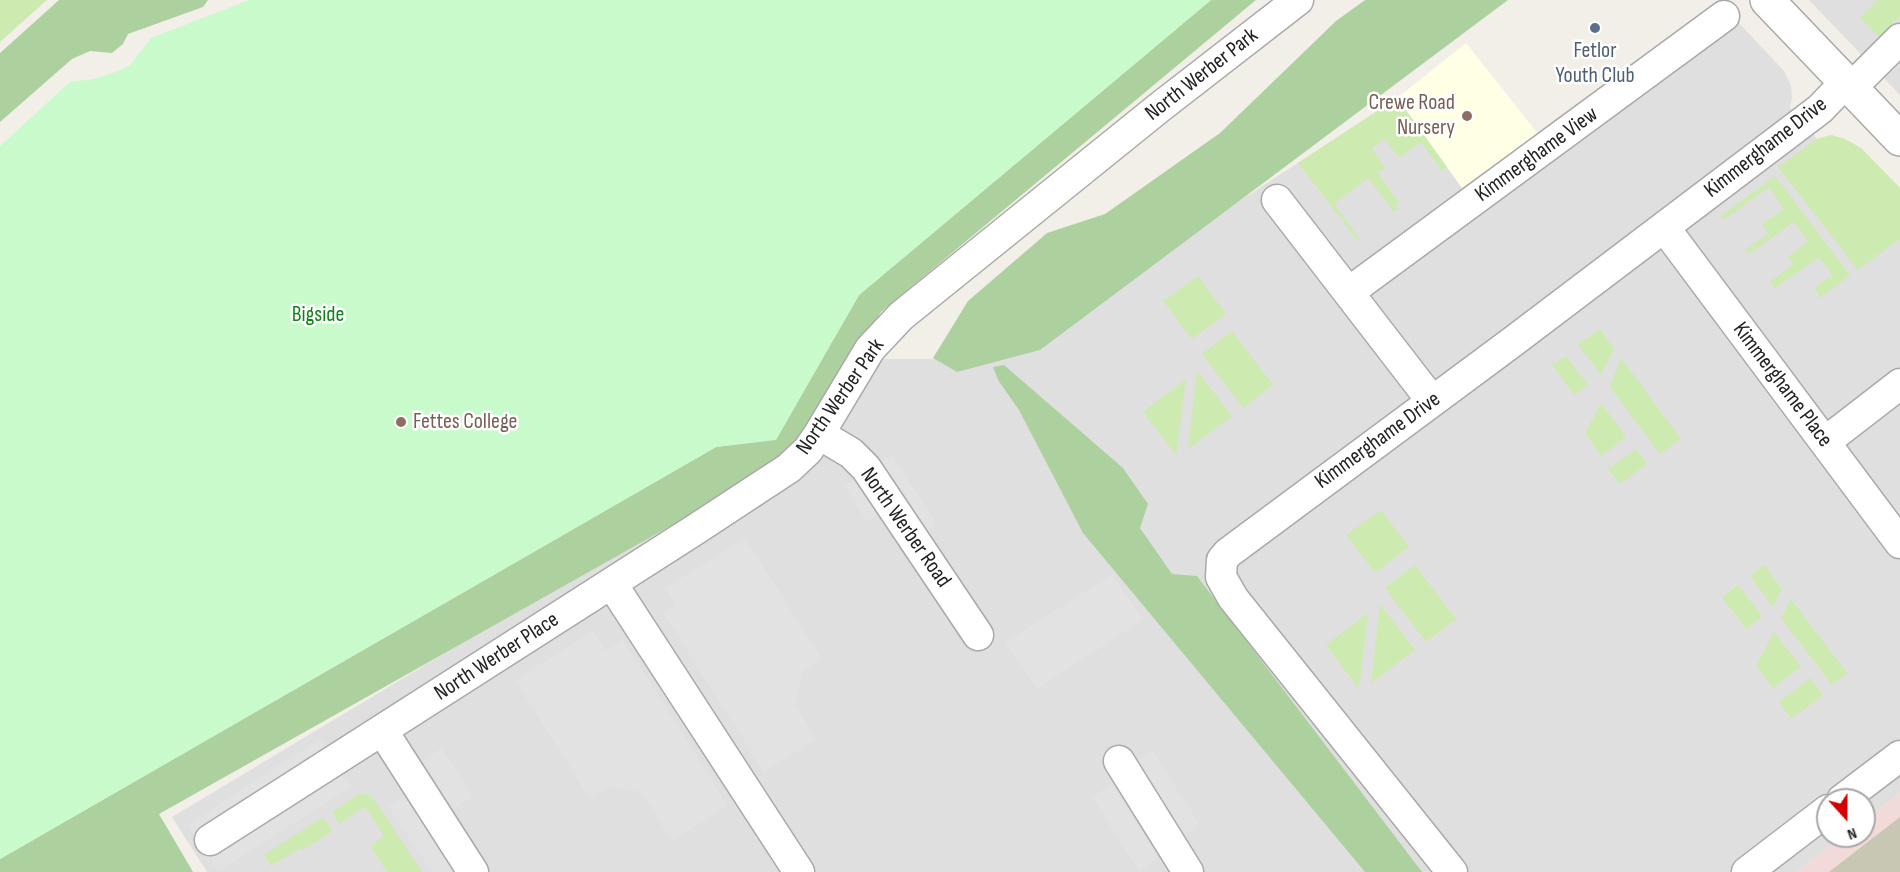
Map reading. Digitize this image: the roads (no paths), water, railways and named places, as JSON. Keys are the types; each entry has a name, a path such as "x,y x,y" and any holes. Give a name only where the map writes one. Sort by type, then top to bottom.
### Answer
{"street":[{"name":"North Werber Park","path":"612,584 789,468 819,434 870,350 901,316 1298,0"},
{"path":"1767,0 1900,139"},
{"name":"Kimmerghame View","path":"1349,292 1724,16"},
{"name":"Kimmerghame Drive","path":"1452,872 1249,620 1221,577 1222,560 1228,553 1821,109 1900,39"},
{"path":"1277,200 1432,401"},
{"name":"Kimmerghame Place","path":"1664,227 1900,543"},
{"path":"1824,442 1900,384"},
{"name":"North Werber Road","path":"819,434 851,453 866,468 978,635"},
{"path":"612,584 799,872"},
{"name":"North Werber Place","path":"210,840 612,584"},
{"path":"382,730 473,872"},
{"path":"1858,788 1900,756"},
{"path":"1119,761 1188,872"},
{"path":"1747,872 1816,819"}],"place":[{"name":"Fetlor Youth Club","path":"1595,28"},
{"name":"Crewe Road Nursery","path":"1467,116"},
{"name":"Fettes College","path":"401,422"}],"park label":[{"name":"Bigside","path":"318,315"}]}
